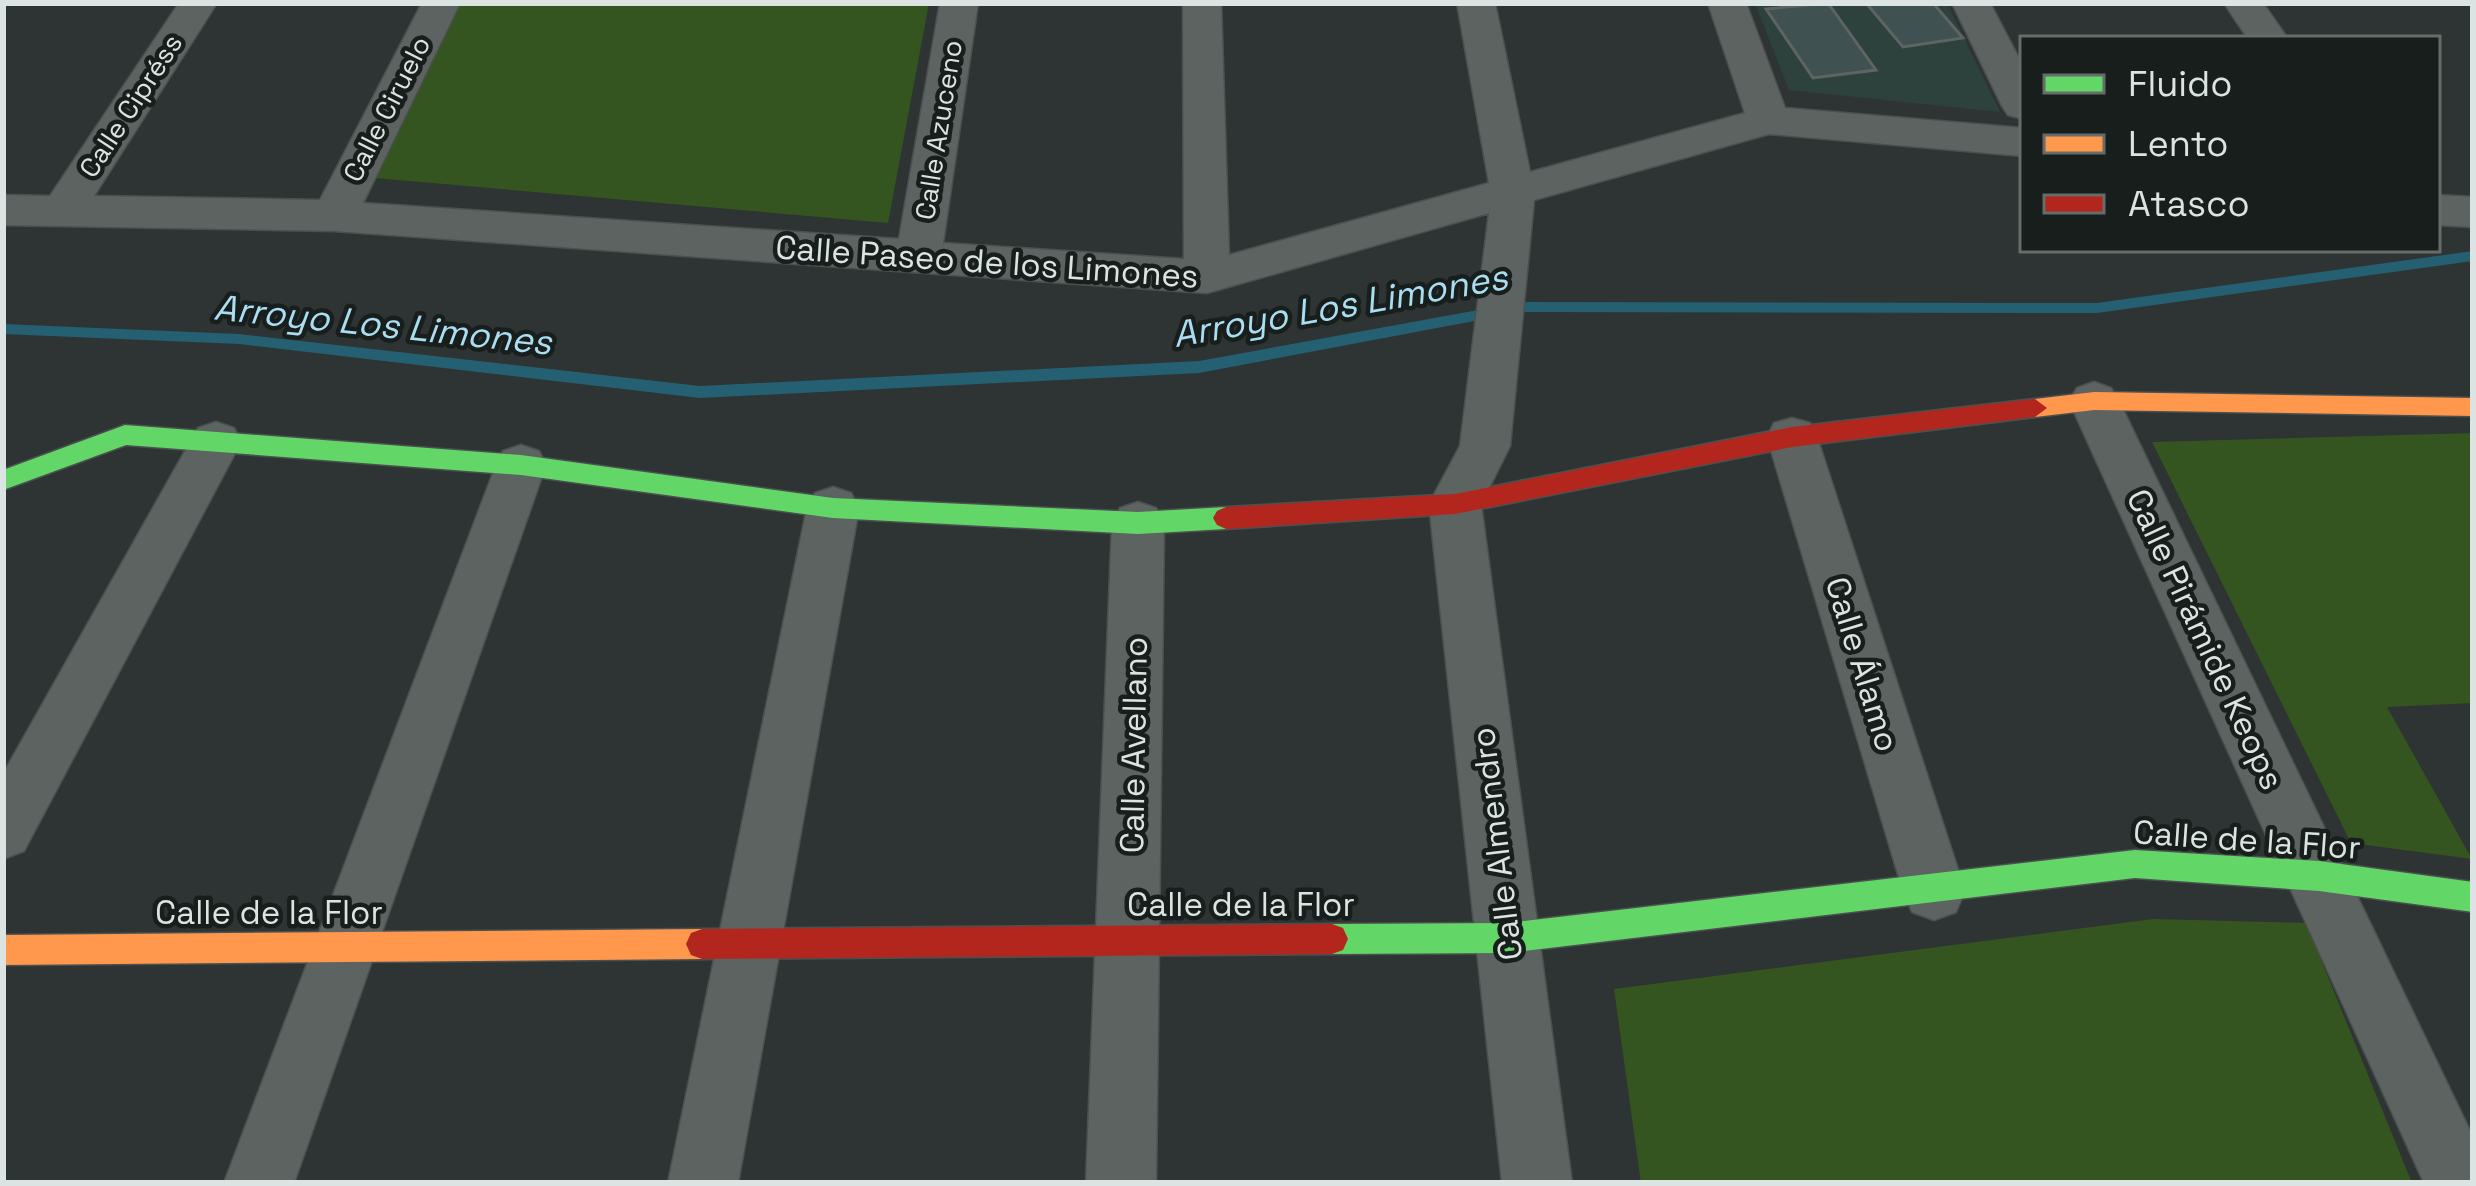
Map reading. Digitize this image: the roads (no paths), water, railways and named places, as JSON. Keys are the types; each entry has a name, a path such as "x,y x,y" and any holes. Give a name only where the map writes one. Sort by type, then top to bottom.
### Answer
{"street":[{"name":"Calle Cipréss","path":"64,209 198,3"},
{"name":"Calle Ciruelo","path":"334,216 441,3"},
{"name":"Calle Azuceno","path":"918,258 959,3"},
{"path":"1202,3 1207,277"},
{"path":"1454,504 1484,446 1513,194 1476,3"},
{"path":"1727,3 1768,120"},
{"path":"1971,3 2020,100"},
{"path":"2243,3 2266,36"},
{"name":"Calle Paseo de los Limones","path":"3,210 334,216 1207,277 1768,120 2020,142"},
{"path":"2440,210 2473,212"},
{"path":"3,480 125,435 520,465 833,508 1138,523 1454,504 1792,437 2094,401 2473,407"},
{"name":"Calle Pirámide Keops","path":"2094,401 2459,1183"},
{"name":"Calle Álamo","path":"1792,437 1934,891"},
{"path":"3,831 216,442"},
{"path":"259,1183 520,465"},
{"name":"Calle Almendro","path":"1454,504 1537,1183"},
{"path":"703,1183 833,508"},
{"name":"Calle Avellano","path":"1121,1183 1138,523"},
{"name":"Calle de la Flor","path":"3,950 1507,938 2135,864 2319,876 2473,896"}],"waterway":[{"name":"Arroyo Los Limones","path":"3,329 239,339 700,392 1199,367 1522,307 2097,308 2473,256"}]}
